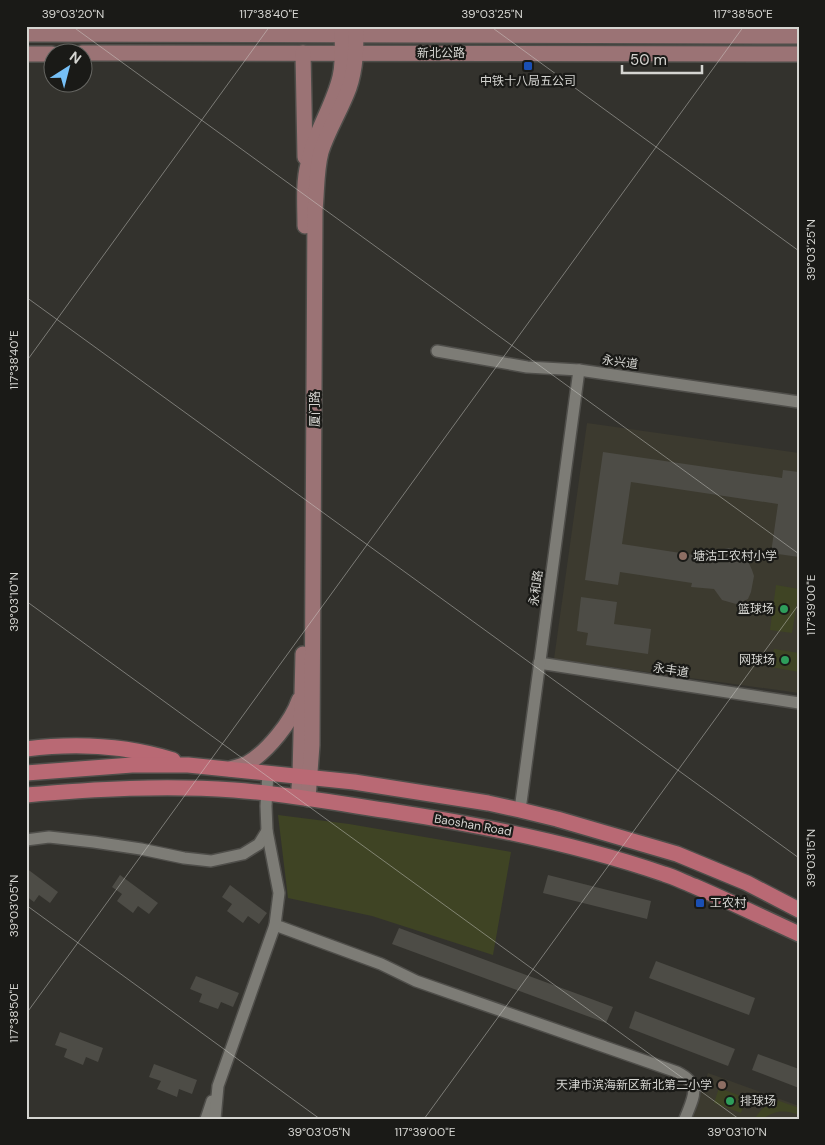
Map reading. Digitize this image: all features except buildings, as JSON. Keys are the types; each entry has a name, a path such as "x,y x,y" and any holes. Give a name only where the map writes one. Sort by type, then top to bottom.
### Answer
{"main road":[{"path":"26,749 85,746 117,748 150,754 188,765"},
{"name":"Baoshan Road","path":"26,773 132,765 188,765 306,777 488,803 621,837 677,854 747,883 799,910"},
{"name":"Baoshan Road","path":"26,795 63,791 131,788 234,790 303,798 465,823 533,837 665,874 799,934"}],"street":[{"name":"新北公路","path":"26,34 349,30 599,30 799,36"},
{"name":"厦门路","path":"303,798 312,725 316,210 318,164 326,138 349,86 353,72 349,53 349,30"},
{"path":"303,53 305,181"},
{"name":"厦门路","path":"306,777 302,689 305,181 314,141 349,53"},
{"path":"26,54 42,54"},
{"name":"新北公路","path":"92,54 799,54"},
{"name":"永兴道","path":"437,351 527,367 579,370 799,402"},
{"name":"永和路","path":"520,810 579,370"},
{"name":"永丰道","path":"539,663 799,703"},
{"path":"230,769 248,763 285,726 294,711 302,689"},
{"path":"206,1119 276,926 279,893 267,831 266,794 268,773"},
{"path":"26,840 49,838 94,842 211,861 242,854 259,844 267,831"},
{"path":"276,926 381,964 416,981 677,1072 689,1079 694,1089 685,1119"},
{"path":"215,1119 218,1086"}],"shaded area":[{"name":"塘沽工农村小学","path":"587,423 799,453 799,693 554,659"},
{"name":"天津市滨海新区新北第二小学","path":"708,1073 799,1106 799,1119 692,1119"}],"green space":[{"name":"篮球场","path":"776,585 799,589 792,633 770,630"},
{"name":"网球场","path":"774,649 799,653 799,672 771,667"},
{"path":"278,815 349,824 511,852 493,955 372,916 288,898"},
{"name":"排球场","path":"719,1088 746,1098 741,1113 714,1103"},
{"path":"757,1093 799,1108 799,1115 790,1112 780,1112 754,1119 762,1109 769,1105 755,1100"}],"place":[{"name":"中铁十八局五公司","path":"528,66"},
{"name":"塘沽工农村小学","path":"683,556"},
{"name":"篮球场","path":"784,609"},
{"name":"网球场","path":"785,660"},
{"name":"工农村","path":"700,903"},
{"name":"天津市滨海新区新北第二小学","path":"722,1085"},
{"name":"排球场","path":"730,1101"}]}
